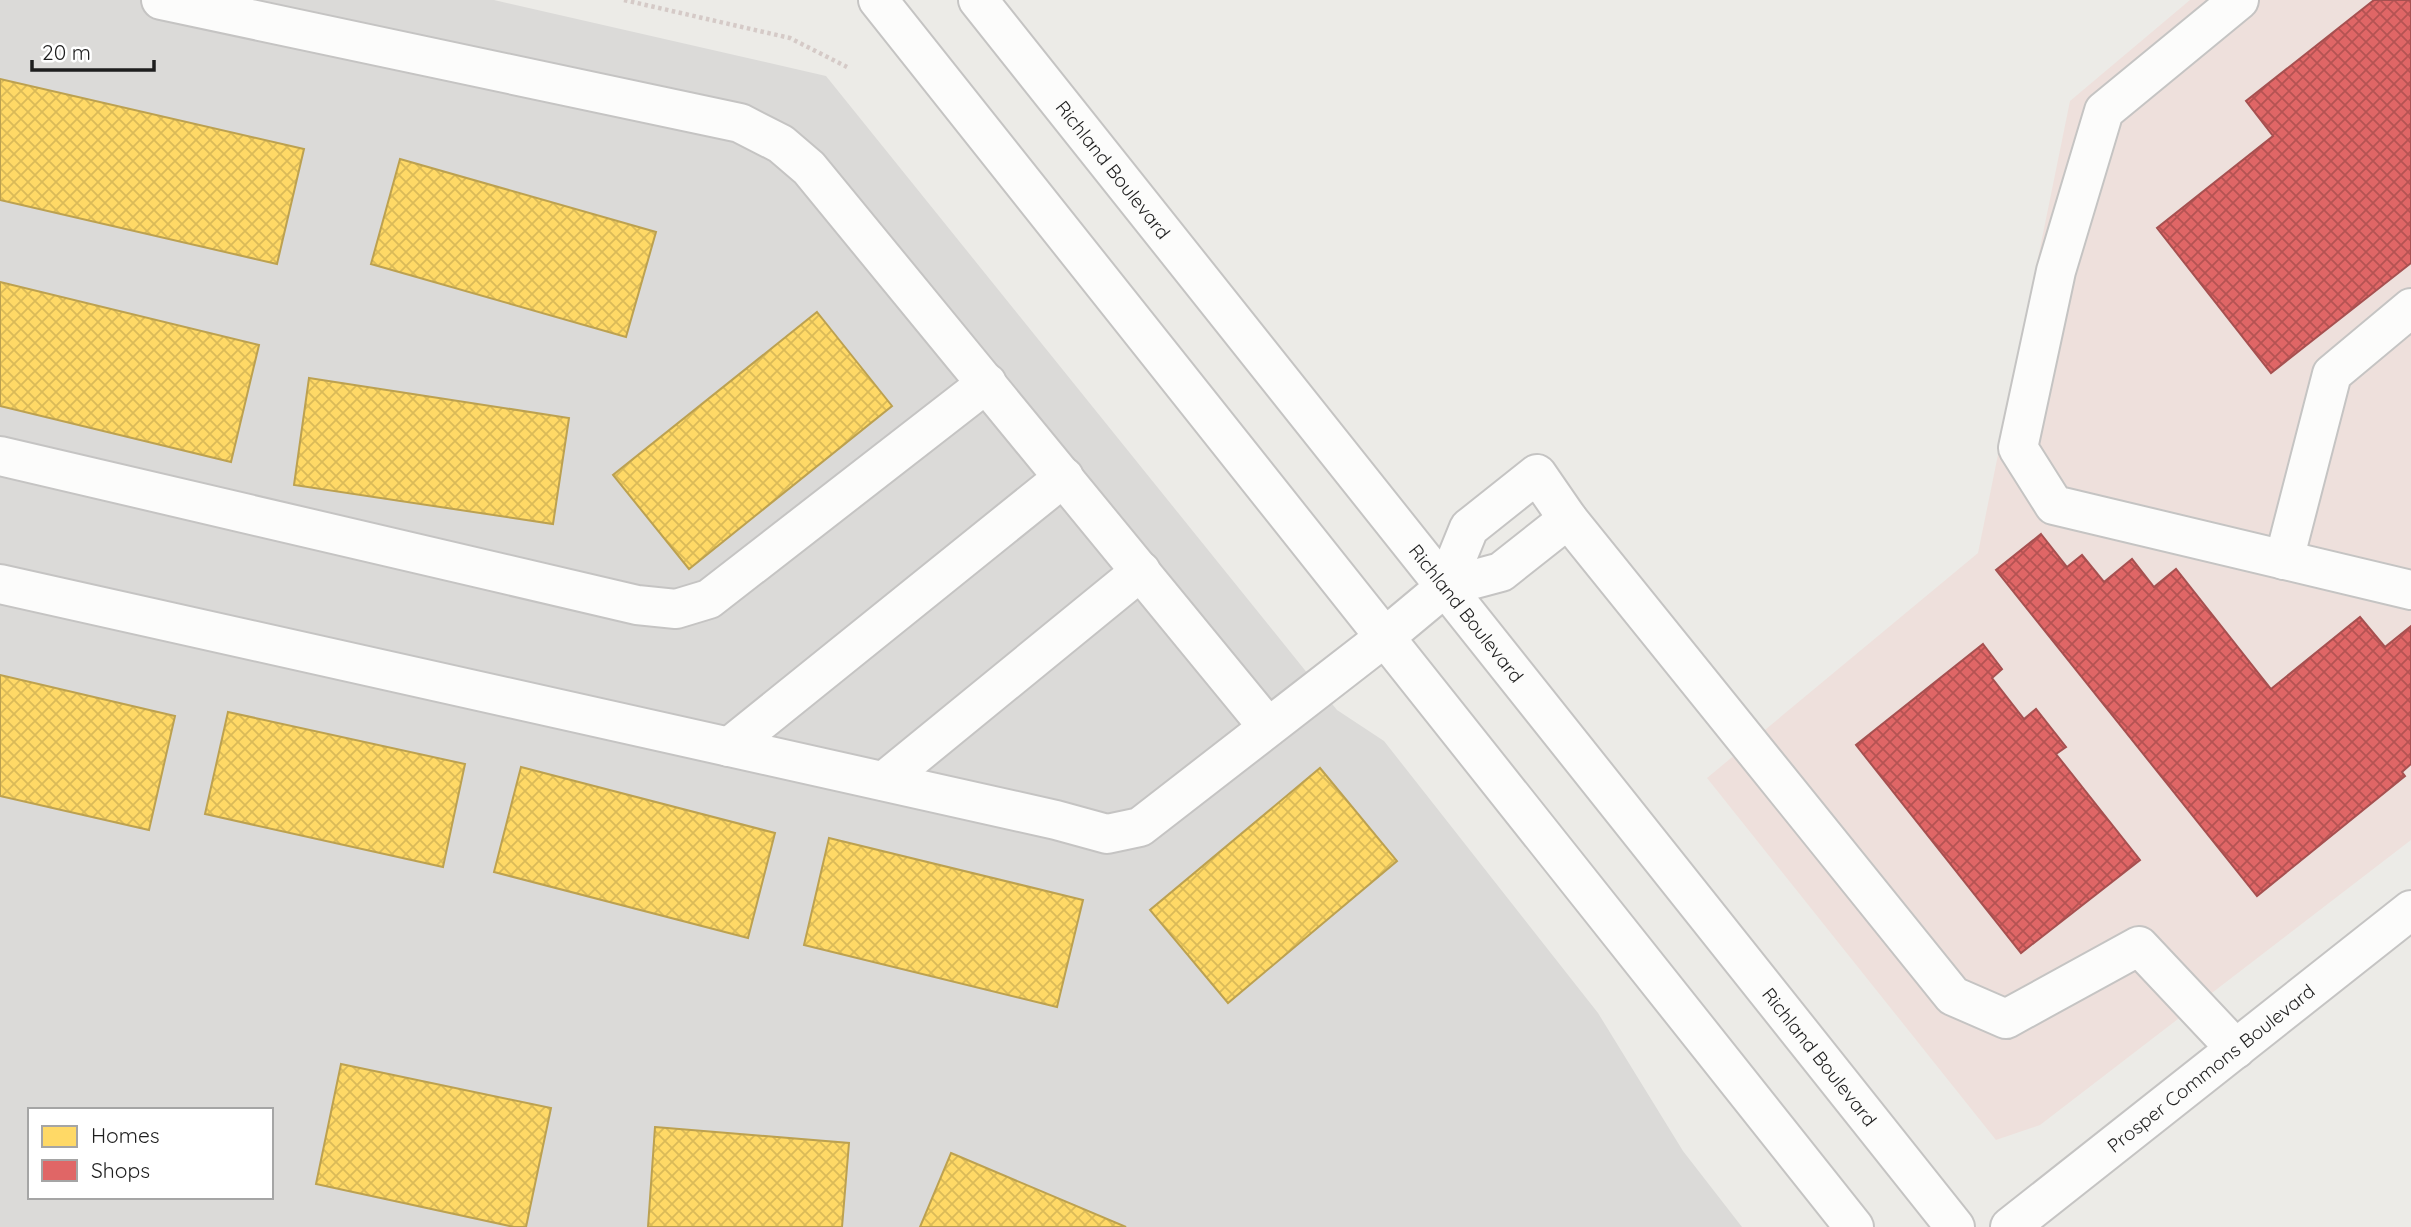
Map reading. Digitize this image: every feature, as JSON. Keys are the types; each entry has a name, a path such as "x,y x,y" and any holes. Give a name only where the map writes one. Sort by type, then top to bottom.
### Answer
{"street":[{"path":"160,0 740,124 781,144 809,168 1268,727"},
{"path":"878,0 1854,1227"},
{"name":"Richland Boulevard","path":"978,0 1955,1227"},
{"path":"2239,0 2104,111 2056,271 2018,448 2054,505 2411,590"},
{"path":"2284,560 2332,374 2411,308"},
{"path":"0,456 637,605 676,609 709,599 987,383"},
{"path":"1445,587 1469,528 1537,474 1568,519 1953,996 2006,1019 2139,946 2236,1049"},
{"path":"729,747 1064,477"},
{"path":"0,584 884,781 1107,834 1140,827 1385,637 1445,587 1501,572 1568,519"},
{"path":"884,781 1141,571"},
{"name":"Prosper Commons Boulevard","path":"2010,1227 2411,910"}],"path":[{"path":"624,0 790,38 847,67"}],"shaded area":[{"path":"0,0 494,0 826,76 1337,710 1384,741 1598,1013 1683,1151 1742,1227 0,1227"},
{"path":"2190,0 2411,0 2411,840 2040,1125 1996,1140 1707,778 1978,553 2070,101"}],"building: Homes":[{"path":"0,79 304,149 277,264 0,200"},
{"path":"400,159 656,232 626,337 371,264"},
{"path":"0,282 259,345 231,462 0,406"},
{"path":"817,312 892,406 689,569 613,475"},
{"path":"309,378 569,418 553,524 294,485"},
{"path":"0,675 175,716 149,830 0,796"},
{"path":"228,712 465,764 443,867 205,814"},
{"path":"521,767 775,833 748,938 494,872"},
{"path":"1320,768 1397,861 1228,1003 1150,910"},
{"path":"829,838 1083,900 1057,1007 804,945"},
{"path":"341,1064 551,1108 526,1227 514,1227 316,1184"},
{"path":"655,1127 849,1143 842,1227 648,1227"},
{"path":"951,1153 1126,1227 920,1227"}],"building: Shops":[{"path":"2374,0 2411,0 2411,263 2271,373 2157,228 2273,136 2246,101"},
{"path":"2041,534 2067,567 2082,555 2104,582 2132,559 2154,587 2176,569 2271,689 2360,617 2385,647 2411,626 2411,764 2402,772 2405,776 2257,896 1996,570"},
{"path":"1983,644 2002,669 1992,678 2024,719 2036,709 2066,747 2056,754 2140,860 2021,953 1856,745"}]}
